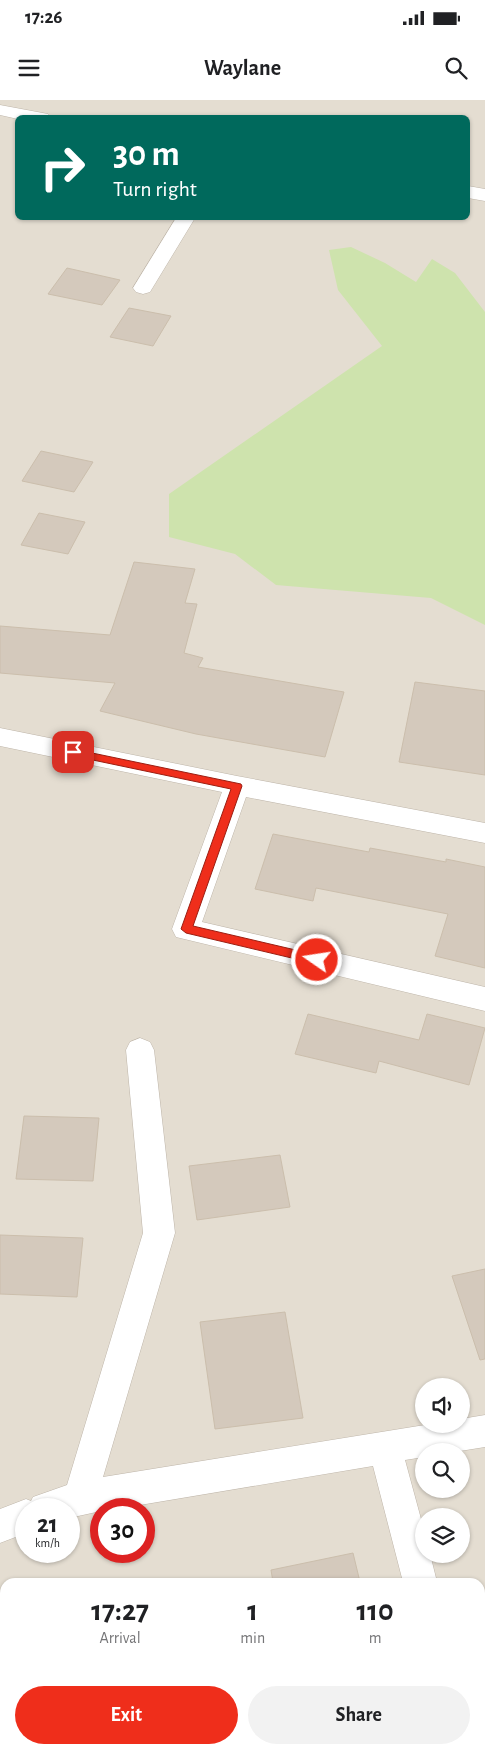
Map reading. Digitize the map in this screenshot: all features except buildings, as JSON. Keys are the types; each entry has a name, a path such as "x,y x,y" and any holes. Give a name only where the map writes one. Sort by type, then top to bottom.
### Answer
{"street":[{"path":"0,110 26,115"},
{"path":"470,192 485,195"},
{"path":"143,288 184,220"},
{"path":"0,737 237,786 485,832"},
{"path":"237,786 186,929 485,1000"},
{"path":"140,1050 159,1233 80,1498 485,1431"},
{"path":"385,1447 419,1578"},
{"path":"0,1526 15,1520"}],"shaded area":[{"path":"0,100 485,100 485,1578 0,1578"}],"green space":[{"path":"351,247 385,263 416,282 432,259 455,273 485,312 485,625 431,598 276,585 235,554 169,537 169,494 382,346 338,290 329,250"}],"route":[{"path":"73,752 237,786 186,929 317,960"}]}
